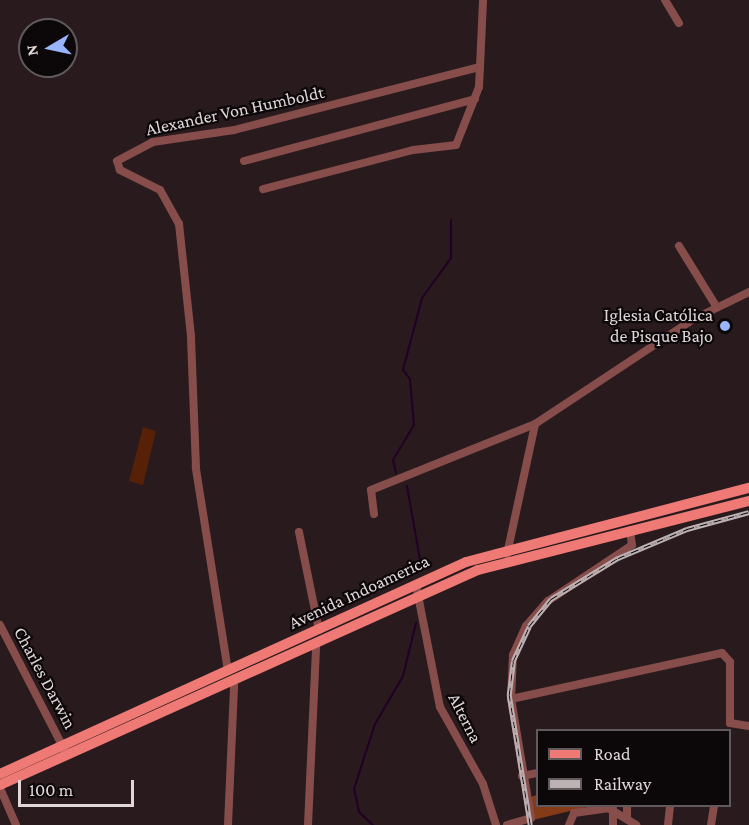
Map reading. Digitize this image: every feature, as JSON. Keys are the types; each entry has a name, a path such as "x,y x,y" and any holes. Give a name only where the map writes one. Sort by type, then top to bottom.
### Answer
{"main road":[{"name":"Avenida Indoamerica","path":"0,787 69,747 228,671 416,585 506,548 749,488"},
{"name":"Avenida Indoamerica","path":"0,774 234,685 419,598 508,560 749,501"},
{"path":"568,532 570,544"}],"street":[{"path":"263,189 413,150 453,146 476,99 480,68 483,0"},
{"path":"665,0 679,23"},
{"name":"Alexander Von Humboldt","path":"228,671 195,468 191,336 178,224 160,190 120,170 117,161 153,142 234,130 480,68"},
{"path":"244,161 476,99"},
{"path":"680,246 717,306"},
{"path":"374,514 371,490 535,424 717,306 749,292"},
{"path":"508,560 506,548 535,424"},
{"path":"507,825 531,818 522,776 511,699 511,664 526,626 558,593 632,545 630,530"},
{"path":"299,532 319,630"},
{"name":"Alterna","path":"416,585 440,707 483,784 495,825"},
{"name":"Charles Darwin","path":"0,625 69,747"},
{"path":"308,825 316,646"},
{"path":"511,699 722,653 729,662 730,723 749,726"},
{"path":"228,825 234,685"},
{"path":"522,776 536,773"},
{"path":"0,787 16,825"},
{"path":"627,807 627,816"},
{"path":"668,825 670,807"},
{"path":"711,825 714,807"},
{"path":"613,809 613,825"},
{"path":"569,825 574,813 613,809 627,816 636,825"}],"shaded area":[{"path":"143,427 156,431 143,485 129,481"},
{"path":"536,795 536,807 586,807 533,820 527,798"}],"waterway":[{"path":"396,473 393,460 414,425 410,379 403,370 422,298 451,258 451,220"},
{"path":"407,486 421,565"},
{"path":"373,825 359,812 354,789 375,724 403,676 416,623"}],"railway":[{"path":"530,825 509,695 513,661 529,626 551,599 618,558 687,529 749,512"}],"place":[{"name":"Iglesia Católica de Pisque Bajo","path":"725,326"}]}
